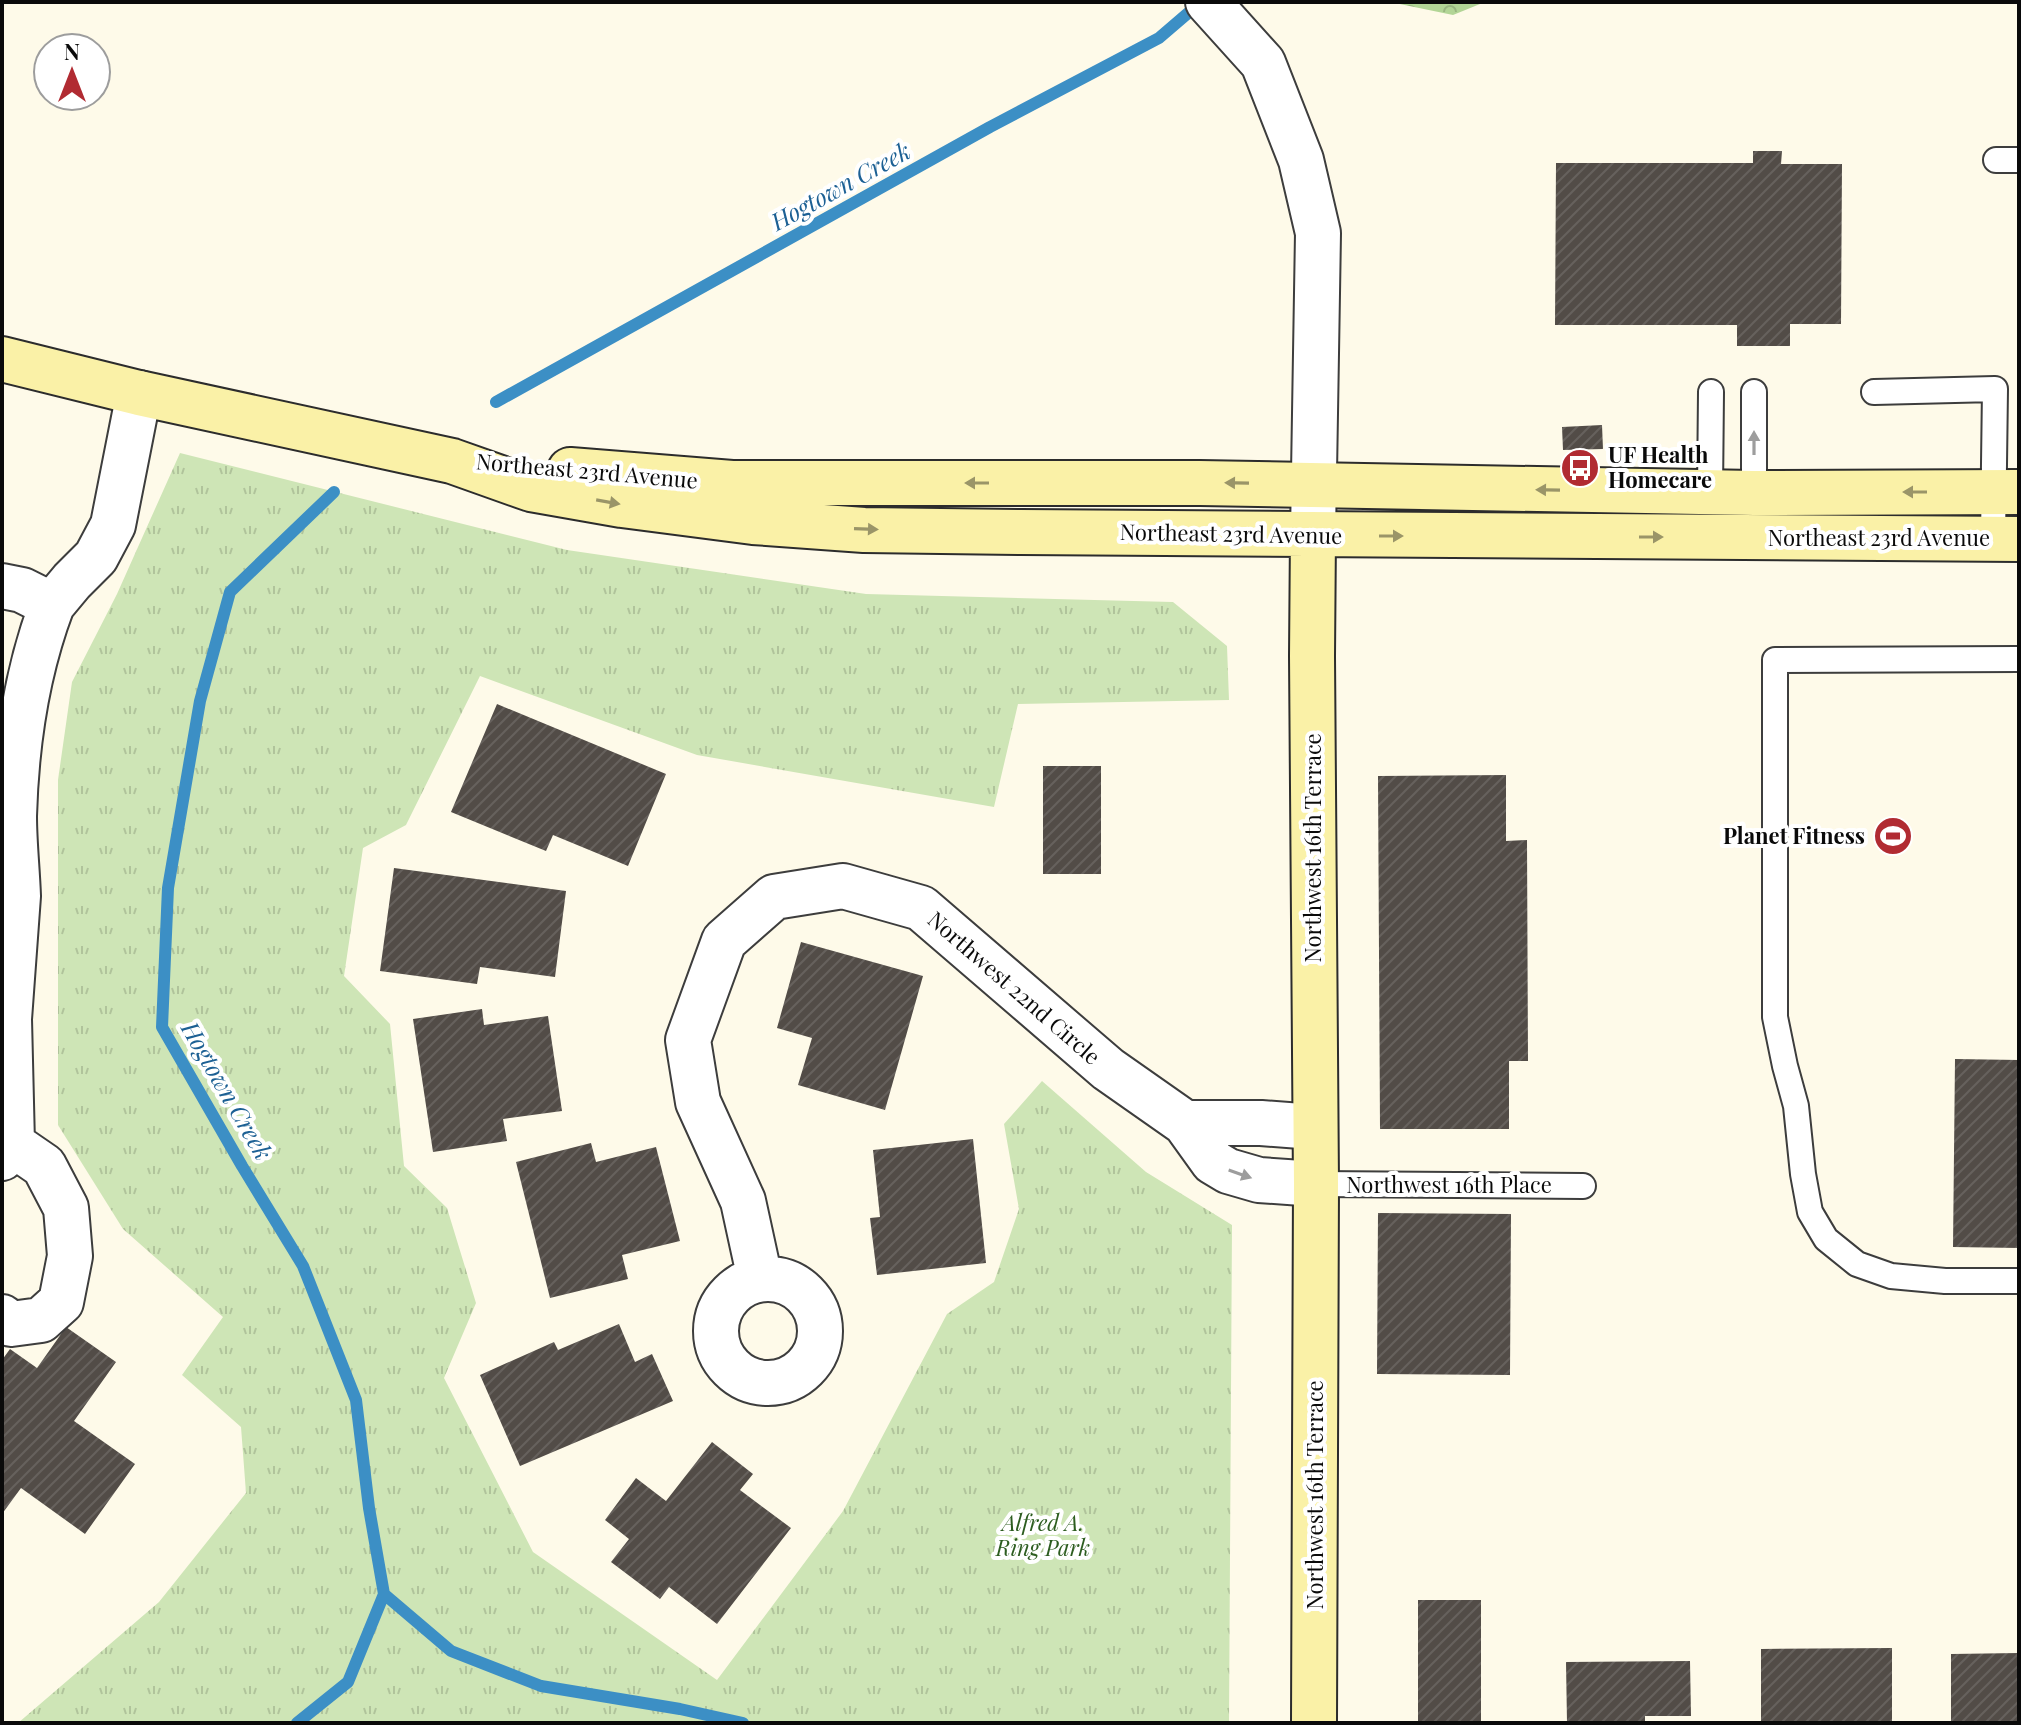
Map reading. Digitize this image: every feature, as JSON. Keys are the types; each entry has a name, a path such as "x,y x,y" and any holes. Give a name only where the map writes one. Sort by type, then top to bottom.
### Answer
{"street":[{"name":"Northwest 16th Terrace","path":"1208,2 1263,63 1301,160 1318,233 1312,656 1316,1184 1314,1723"},
{"name":"Northeast 23rd Avenue","path":"2,359 139,393 452,461 531,489 622,505 753,522 880,530 2006,539"},
{"path":"2,1317 11,1324 41,1320 61,1302 70,1256 66,1208 44,1166 7,1151 14,818 9,779 41,636 52,605 96,557 113,525 139,393"},
{"name":"Northeast 23rd Avenue","path":"452,461 732,483 1200,483 1754,493 2006,492"},
{"path":"2,586 22,590 52,605"},
{"name":"Northwest 22nd Circle","path":"760,1279 743,1201 698,1102 688,1040 724,941 774,897 843,886 921,908 1108,1069 1185,1123 1213,1162 1228,1171 1259,1180 1316,1184"},
{"path":"1185,1123 1314,1127"}],"lane":[{"path":"1874,392 1995,389 2006,492 2006,539"},
{"path":"1710,492 1711,392"},
{"path":"1754,392 1754,493"},
{"path":"2019,659 1775,660 1775,1017 1796,1106 1810,1212 1826,1239 1857,1264 1891,1276 1945,1281 2019,1281"},
{"name":"Northwest 16th Place","path":"1316,1184 1583,1186"}],"green space":[{"path":"1390,2 1485,2 1453,15"},
{"name":"Alfred A. Ring Park","path":"180,453 567,550 866,594 1173,602 1227,646 1229,700 1018,704 994,807 697,755 480,676 406,825 363,848 344,976 390,1024 404,1166 447,1208 476,1303 444,1378 533,1552 717,1680 843,1511 947,1314 994,1282 1019,1209 1004,1124 1042,1081 1146,1172 1232,1225 1229,1723 18,1723 159,1602 246,1493 241,1427 182,1375 223,1317 123,1229 58,1125 58,780 72,682 117,594"}],"building":[{"path":"1753,151 1782,151 1781,164 1842,164 1841,324 1790,324 1790,346 1737,346 1737,325 1555,325 1556,163 1753,163"},
{"path":"1602,425 1603,449 1563,450 1562,427"},
{"path":"497,704 666,774 628,866 553,835 546,851 451,812"},
{"path":"1043,766 1101,766 1101,874 1043,874"},
{"path":"1506,775 1506,841 1527,840 1528,1061 1509,1061 1509,1129 1380,1129 1378,776"},
{"path":"394,868 566,891 555,977 480,967 477,984 380,971"},
{"path":"801,942 923,976 885,1110 798,1085 812,1038 777,1028"},
{"path":"482,1009 484,1025 548,1016 562,1111 503,1119 507,1141 433,1152 413,1019"},
{"path":"1955,1059 2019,1060 2019,1248 1953,1247"},
{"path":"973,1139 986,1263 877,1275 870,1218 880,1217 873,1150"},
{"path":"591,1143 596,1162 656,1147 680,1241 622,1255 628,1279 550,1298 516,1162"},
{"path":"1378,1213 1511,1214 1510,1375 1377,1374"},
{"path":"619,1324 635,1362 652,1354 673,1401 520,1466 480,1375 554,1342 558,1350"},
{"path":"66,1327 116,1362 74,1421 135,1464 85,1534 21,1488 2,1514 2,1360 10,1349 37,1368"},
{"path":"712,1442 753,1474 740,1490 791,1528 717,1624 669,1587 660,1599 611,1562 629,1539 605,1520 636,1478 666,1501"},
{"path":"1418,1600 1481,1600 1481,1723 1418,1723"},
{"path":"1892,1648 1892,1723 1761,1723 1761,1649"},
{"path":"2019,1653 2019,1722 1951,1723 1951,1654"},
{"path":"1690,1661 1691,1716 1645,1716 1645,1723 1567,1723 1566,1662"}],"waterway":[{"name":"Hogtown Creek","path":"496,402 990,127 1159,38 1201,2"},
{"name":"Hogtown Creek","path":"334,492 230,592 200,701 168,888 162,1027 303,1266 356,1400 369,1508 384,1594"},
{"path":"384,1594 451,1651 541,1686 680,1709 743,1723"},
{"path":"297,1723 348,1682 384,1594"}],"place":[{"name":"UF Health Homecare","path":"1580,468"},
{"name":"Planet Fitness","path":"1893,836"}]}
